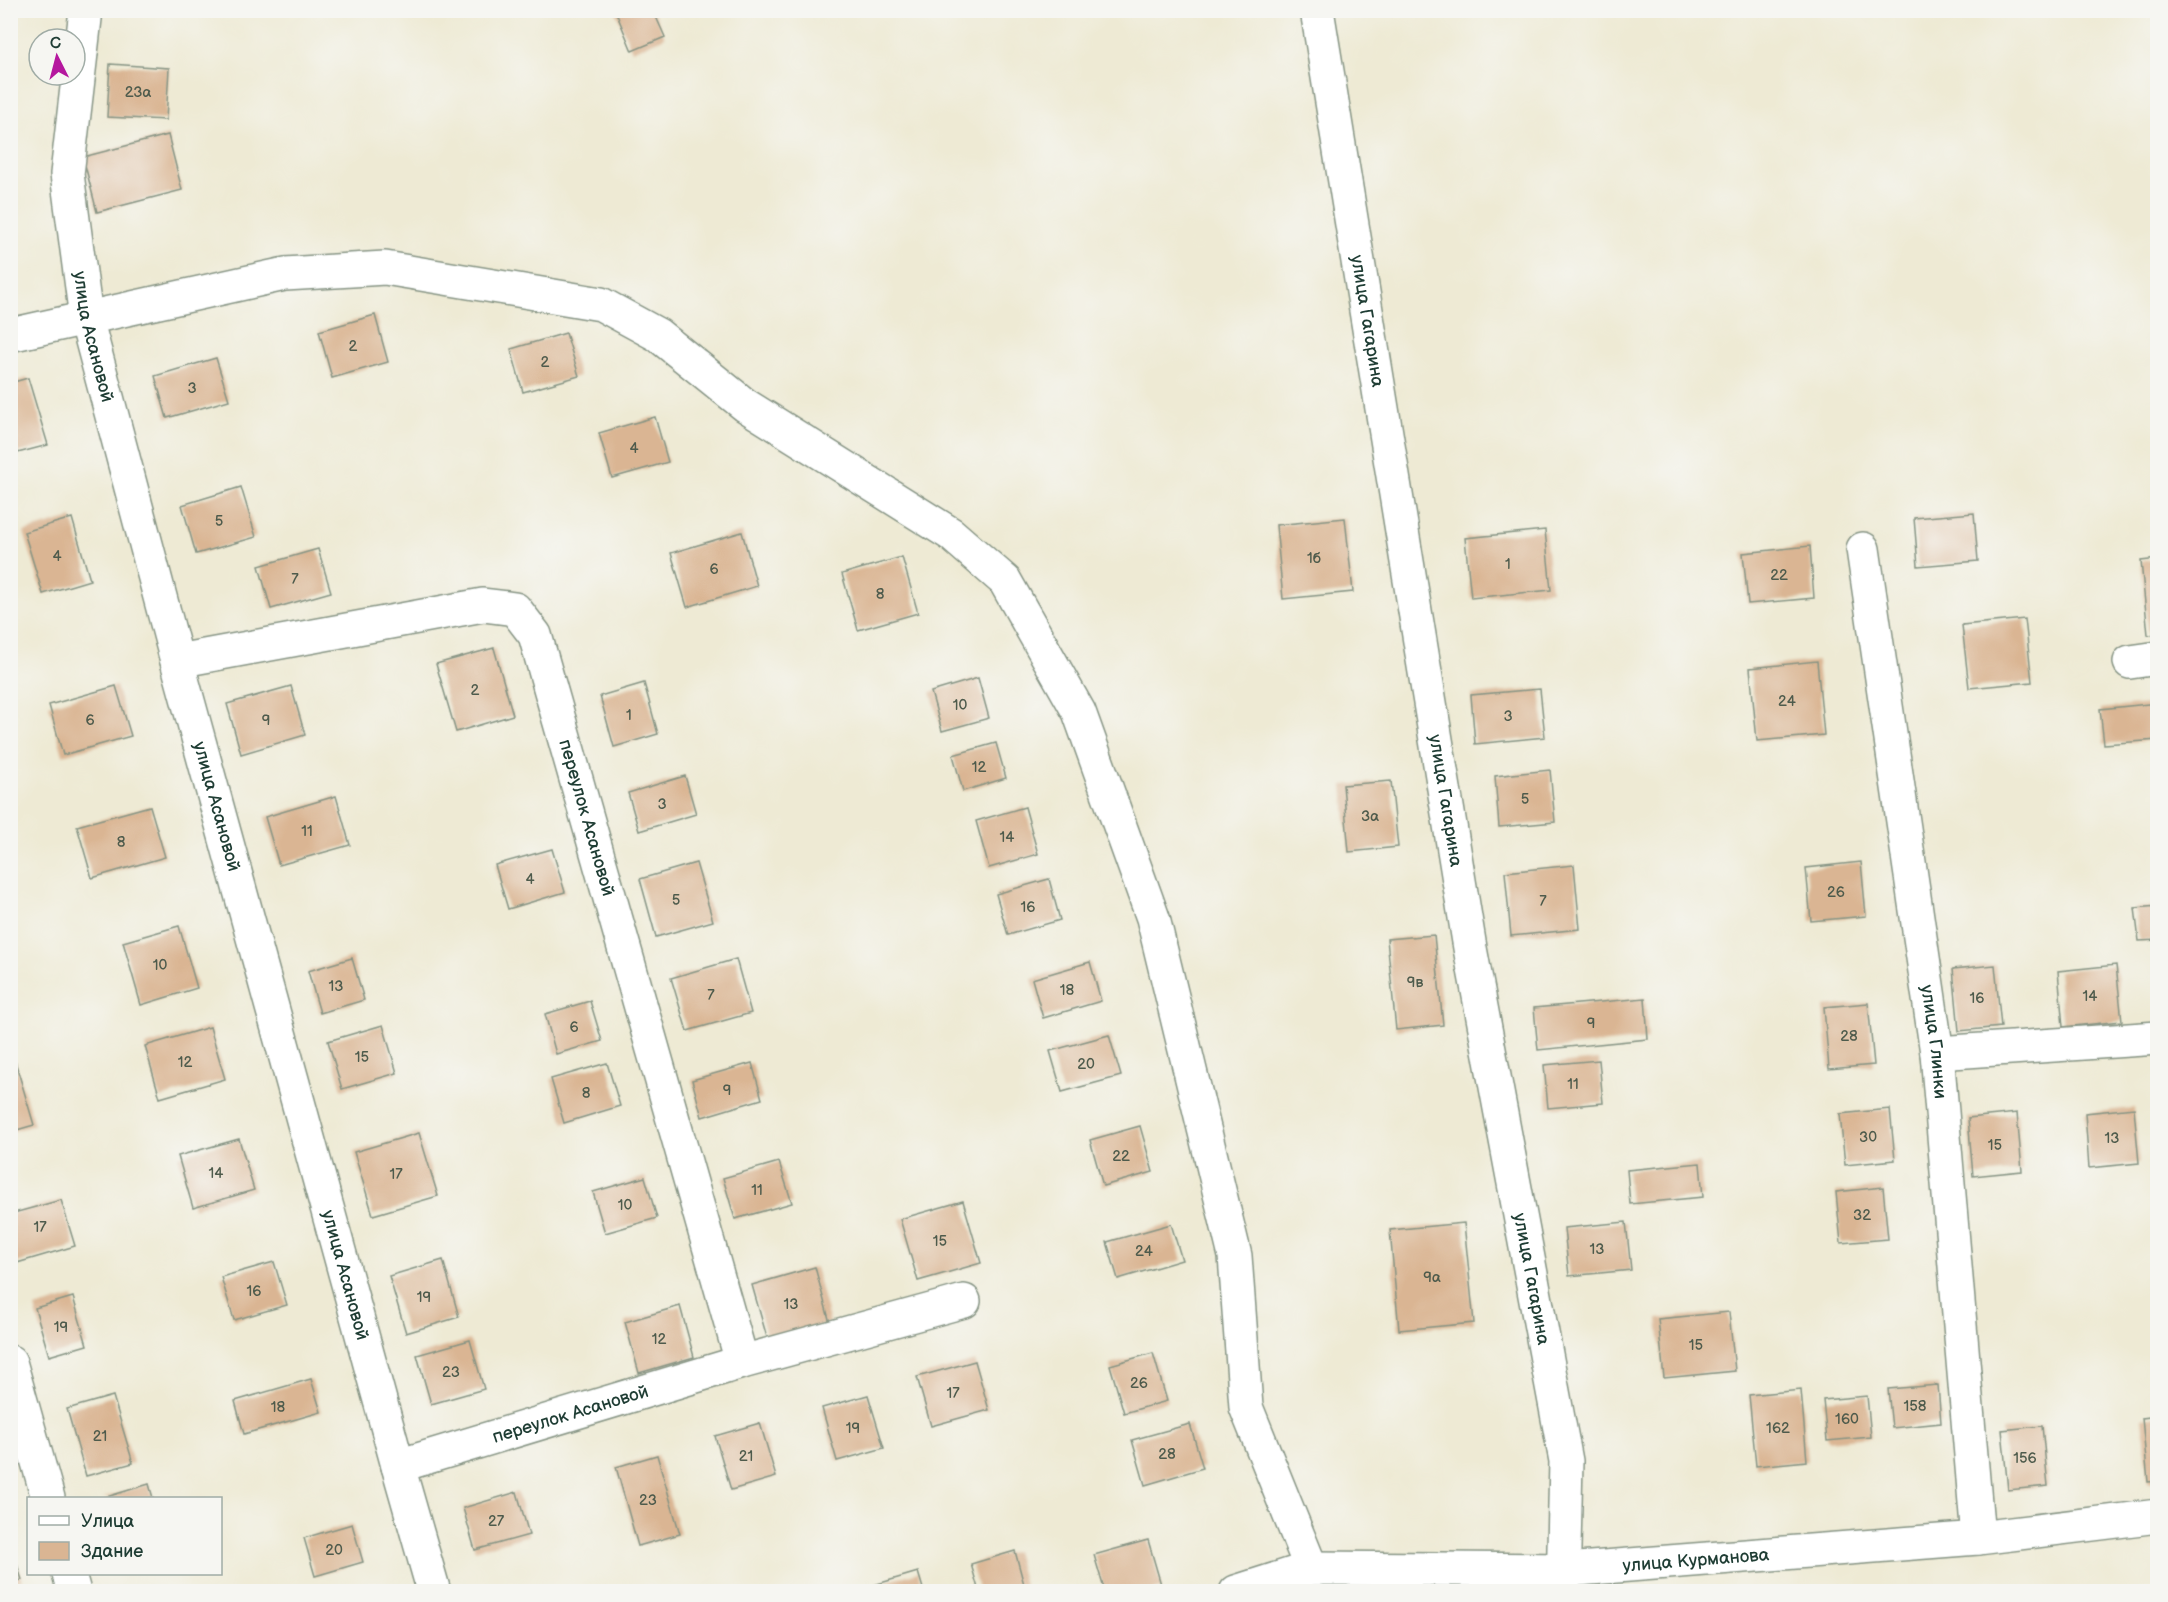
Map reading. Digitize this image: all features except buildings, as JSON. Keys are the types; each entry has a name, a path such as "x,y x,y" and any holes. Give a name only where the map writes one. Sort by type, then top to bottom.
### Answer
{"street":[{"name":"улица Асановой","path":"86,10 67,174 86,318 177,661 434,1592"},
{"name":"улица Гагарина","path":"1317,10 1470,948 1566,1461 1564,1581"},
{"path":"10,336 285,274 385,268 601,304 658,335 746,405 951,534 1005,581 1079,712 1153,918 1234,1256 1246,1407 1311,1568"},
{"name":"улица Глинки","path":"1863,549 1937,1053 1978,1538"},
{"name":"переулок Асановой","path":"177,661 483,605 515,609 535,635 742,1362"},
{"path":"1937,1053 2157,1038"},
{"name":"переулок Асановой","path":"398,1466 742,1362 964,1301"},
{"path":"10,1362 48,1497"},
{"name":"улица Курманова","path":"1236,1592 1311,1568 1564,1581 1978,1538 2157,1516"},
{"path":"69,1575 74,1592"}]}
